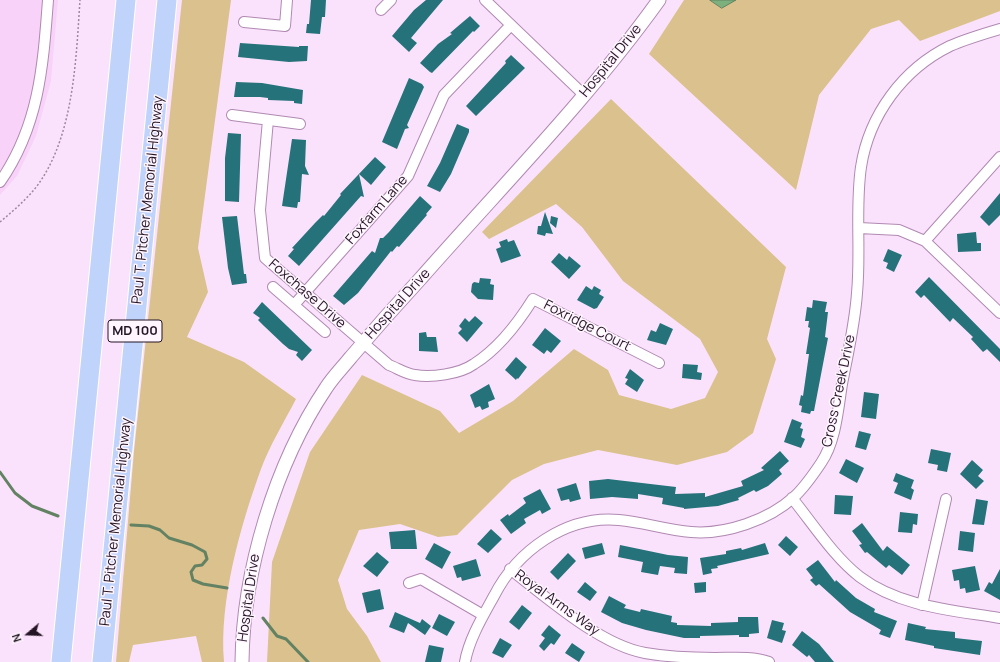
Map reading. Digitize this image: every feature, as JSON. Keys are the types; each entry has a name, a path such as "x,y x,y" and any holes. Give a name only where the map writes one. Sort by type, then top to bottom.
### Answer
{"highway":[{"name":"MD 100","path":"61,662 126,0"},
{"name":"Paul T. Pitcher Memorial Highway","path":"102,662 167,0"}],"street":[{"path":"0,182 20,149 35,108 43,59 48,0"},
{"path":"244,22 284,26 287,0"},
{"path":"381,10 391,0"},
{"path":"485,0 510,26 584,95"},
{"name":"Hospital Drive","path":"242,662 242,628 258,542 288,458 307,419 327,387 363,343 584,95 630,40 659,0"},
{"name":"Foxfarm Lane","path":"294,305 408,176 444,95 510,26"},
{"name":"Cross Creek Drive","path":"465,662 467,652 483,615 510,569 543,540 573,526 586,522 618,520 692,532 730,528 750,522 777,509 792,498 804,486 824,459 830,442 855,314 858,292 861,166 867,141 887,100 903,81 933,56 962,41 1000,29"},
{"path":"232,115 300,124"},
{"name":"Foxchase Drive","path":"268,120 260,210 265,258 363,343"},
{"path":"925,241 1000,157"},
{"path":"859,228 899,230 925,241 1000,313"},
{"path":"273,287 325,332"},
{"name":"Foxridge Court","path":"363,343 389,365 415,375 443,375 474,365 497,345 521,317 533,299 659,363"},
{"path":"792,498 842,560 859,576 878,589 899,598 922,605 1000,618"},
{"path":"922,605 946,499"},
{"name":"Royal Arms Way","path":"510,569 572,616 608,639 643,658 760,659 769,662"},
{"path":"409,583 421,579 483,615"}],"path":[{"path":"0,222 26,199 38,184 58,144 67,118 72,92 80,0"}],"shaded area":[{"path":"0,0 58,0 51,81 36,136 17,176 0,195"},
{"path":"182,0 231,0 198,248 208,292 187,337 244,362 296,399 273,442 261,469 239,539 228,589 223,639 224,662 202,662 196,636 133,645 129,662 116,662 134,451"},
{"path":"684,0 1000,0 1000,11 920,41 899,20 871,29 819,95 796,190 649,54"},
{"path":"710,0 736,0 722,8"},
{"path":"611,99 786,267 767,339 776,359 753,433 727,452 677,465 598,450 544,464 512,480 457,535 438,537 400,524 359,530 338,580 347,609 367,636 381,662 267,662 272,562 310,452 362,375 440,411 459,433 513,401 574,349 608,370 619,395 671,409 705,398 718,372 700,339 623,281 582,227 556,204 489,239 482,232"}],"building":[{"path":"311,0 326,0 325,17 322,17 320,34 306,33 307,24 309,24"},
{"path":"426,0 443,0 411,38 417,43 409,52 392,36 414,10"},
{"path":"470,16 480,26 474,32 473,31 432,73 430,72 420,63 438,44 452,34 450,33"},
{"path":"240,43 299,47 308,46 307,61 289,62 238,57"},
{"path":"511,55 525,68 476,116 466,106 506,63 505,61"},
{"path":"409,78 422,84 424,87 407,125 409,128 405,129 397,149 382,142"},
{"path":"236,82 262,83 303,90 302,104 294,103 294,101 268,100 268,98 260,97 234,97"},
{"path":"457,124 469,129 469,132 451,174 440,192 427,186 440,163"},
{"path":"228,133 241,134 239,202 225,201 225,158"},
{"path":"292,139 306,140 305,166 309,175 302,174 300,202 298,202 297,208 282,206"},
{"path":"375,157 386,167 371,185 359,174 364,197 361,196 299,266 288,256 294,249 292,248 323,215 324,216 341,195 340,194"},
{"path":"1000,193 1000,215 989,226 980,217"},
{"path":"420,196 432,207 426,214 427,215 399,247 397,246 392,252 391,251 358,293 344,305 333,296 372,251 375,253 380,238 383,238 389,232"},
{"path":"545,212 553,234 546,233 545,236 537,234 538,226 541,226"},
{"path":"237,216 244,274 246,274 247,283 232,285 228,268 222,217"},
{"path":"551,216 558,218 556,228 550,223"},
{"path":"976,232 977,243 981,243 981,251 958,252 957,234"},
{"path":"507,239 508,242 514,240 521,256 501,263 496,249 501,247 499,242"},
{"path":"888,249 902,255 894,272 886,268 888,263 883,261"},
{"path":"559,253 567,260 569,256 581,266 569,279 551,262"},
{"path":"929,277 1000,349 1000,362 987,349 983,352 971,339 973,337 953,318 950,322 924,295 921,298 915,292"},
{"path":"480,278 491,279 490,284 494,285 493,300 478,299 471,292 472,284 474,282 479,283"},
{"path":"586,286 592,290 594,286 601,290 599,294 604,297 597,308 594,309 577,300"},
{"path":"813,300 827,302 825,312 828,312 825,337 828,338 814,411 811,411 810,414 801,412 802,406 799,405 801,395 803,396 809,354 806,354 810,328 808,327 809,321 805,321 807,307 812,308"},
{"path":"262,302 312,350 302,361 296,355 298,352 289,349 283,344 258,320 260,318 253,313"},
{"path":"475,316 483,323 467,342 458,333 462,329 459,326 465,318 469,322"},
{"path":"660,323 673,329 666,345 647,340 651,330 656,332"},
{"path":"545,328 561,341 551,353 547,350 544,354 532,345"},
{"path":"426,332 427,337 436,337 438,352 419,351 419,333"},
{"path":"516,357 527,367 516,380 505,370"},
{"path":"683,364 698,365 697,372 702,373 701,380 682,378"},
{"path":"630,369 644,380 637,392 625,384 628,379 625,378"},
{"path":"489,384 495,399 488,402 489,407 482,410 480,406 475,408 470,395"},
{"path":"864,392 879,394 876,419 861,417"},
{"path":"792,419 802,423 800,428 803,429 801,437 805,439 801,448 784,442"},
{"path":"859,431 871,434 866,450 855,447"},
{"path":"931,449 951,453 947,472 937,470 938,465 928,463"},
{"path":"780,451 789,461 779,470 782,474 768,486 756,492 754,490 738,498 739,500 718,506 684,509 662,504 663,498 638,494 638,499 612,497 590,499 589,481 608,479 676,487 675,494 705,493 705,497 743,486 741,481 764,470 761,468"},
{"path":"846,459 864,468 857,483 839,473"},
{"path":"972,460 983,470 978,476 984,481 976,489 960,474"},
{"path":"896,473 914,480 911,488 914,490 911,500 894,493 898,483 893,481"},
{"path":"576,483 581,499 570,502 569,499 561,501 557,489"},
{"path":"540,489 551,509 542,514 540,510 524,519 526,523 511,534 500,520 508,514 509,516 526,503 523,498"},
{"path":"835,495 853,496 851,515 834,514"},
{"path":"976,499 988,501 984,525 972,524"},
{"path":"900,512 918,514 917,525 913,524 912,533 898,532"},
{"path":"862,523 883,551 887,546 910,565 902,575 889,565 886,568 867,552 865,553 859,545 862,544 852,531"},
{"path":"491,529 502,539 488,553 477,544"},
{"path":"415,530 417,549 391,549 389,532"},
{"path":"960,531 975,533 973,552 958,550"},
{"path":"786,536 798,547 790,556 778,545"},
{"path":"434,543 451,552 442,569 425,559"},
{"path":"602,543 605,554 585,559 582,548"},
{"path":"765,543 769,554 717,566 718,568 711,569 712,573 703,575 700,558 726,554 726,551 741,548 742,550"},
{"path":"620,545 668,555 688,557 687,574 674,573 675,568 660,566 658,575 641,572 643,562 618,557"},
{"path":"377,552 389,562 377,577 363,566"},
{"path":"568,553 576,561 558,580 550,572"},
{"path":"476,559 481,576 462,581 461,577 457,578 453,566"},
{"path":"818,560 835,582 836,580 856,598 875,609 874,612 897,621 890,638 879,634 881,630 850,612 819,584 816,586 810,580 813,578 806,569"},
{"path":"975,566 980,590 966,593 965,588 960,589 959,580 954,581 952,570"},
{"path":"1000,569 1000,600 984,591 989,582 992,584"},
{"path":"585,582 597,592 590,601 577,592"},
{"path":"706,582 706,592 695,593 694,583"},
{"path":"380,589 384,609 367,613 362,593"},
{"path":"609,596 626,605 624,608 640,612 641,609 672,616 671,622 677,623 677,625 711,626 711,623 738,622 738,617 758,617 759,633 749,634 749,637 739,637 739,635 684,638 646,630 622,623 601,612"},
{"path":"522,605 532,613 519,630 509,622"},
{"path":"395,612 420,623 422,619 431,626 425,635 408,623 404,633 389,627"},
{"path":"439,614 455,622 447,636 432,628"},
{"path":"772,620 784,623 782,630 786,631 782,643 767,638"},
{"path":"908,623 926,627 925,629 955,632 955,638 982,641 980,655 934,648 934,646 905,640"},
{"path":"549,625 561,635 554,645 551,643 544,651 539,646 545,638 541,635"},
{"path":"802,631 819,644 834,662 815,662 809,655 807,657 792,645"},
{"path":"500,638 512,645 503,658 492,653"},
{"path":"572,643 585,652 579,662 565,653"},
{"path":"429,645 444,648 441,662 425,662"}],"waterway":[{"path":"0,472 15,493 32,506 58,516"},
{"path":"131,525 149,526 160,530 169,538 192,545 205,552 207,559 202,565 195,566 191,572 193,580 203,584 227,588"},
{"path":"263,618 277,636 286,639 308,662"}]}
